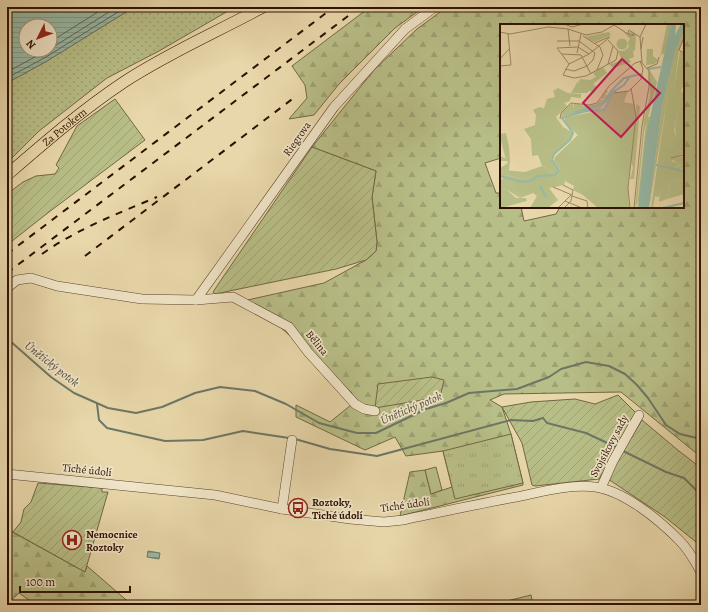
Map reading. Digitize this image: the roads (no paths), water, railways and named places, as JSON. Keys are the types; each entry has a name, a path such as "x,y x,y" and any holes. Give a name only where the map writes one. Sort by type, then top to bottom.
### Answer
{"main road":[{"name":"Za Potokem","path":"7,176 74,118 125,81 263,7"}],"street":[{"name":"Riegrova","path":"196,300 334,107 404,29 435,7"},
{"path":"7,288 17,280 31,278 57,286 142,298 196,300"},
{"name":"Bělina","path":"196,300 233,297 289,327 308,352 355,404 364,409 375,411"},
{"name":"Svojsíkovy sady","path":"601,488 613,461 639,414"},
{"path":"282,509 292,440"},
{"name":"Tiché údolí","path":"7,474 215,494 282,509 350,519 384,522 403,520 554,489 581,486 601,488 631,501 642,508 680,540 701,572"}],"water":[{"path":"7,7 134,7 58,54 58,18 18,18 18,58 52,58 7,83"},
{"path":"148,551 160,553 159,559 147,557"}],"waterway":[{"name":"Únětický potok","path":"7,339 51,377 74,393 108,408 136,413 162,407 195,393 220,387 255,391 286,404 319,423 357,433 376,433 426,409 446,403 469,393 517,389 549,377 561,369 586,362 609,366 625,374 648,398 666,425 680,434 701,439"},
{"path":"97,404 99,420 107,428 165,441 203,440 243,431 289,438"},
{"path":"295,439 330,449 377,456 511,420 533,421 543,418 547,423 586,433 618,448"},
{"path":"621,450 666,472 684,478 701,495"}],"railway":[{"path":"7,254 334,7"},
{"path":"7,273 360,7"},
{"path":"85,256 295,97"},
{"path":"42,254 83,229 157,197"}],"place":[{"name":"Roztoky, Tiché údolí","path":"298,508"},
{"name":"Nemocnice Roztoky","path":"72,540"}]}
